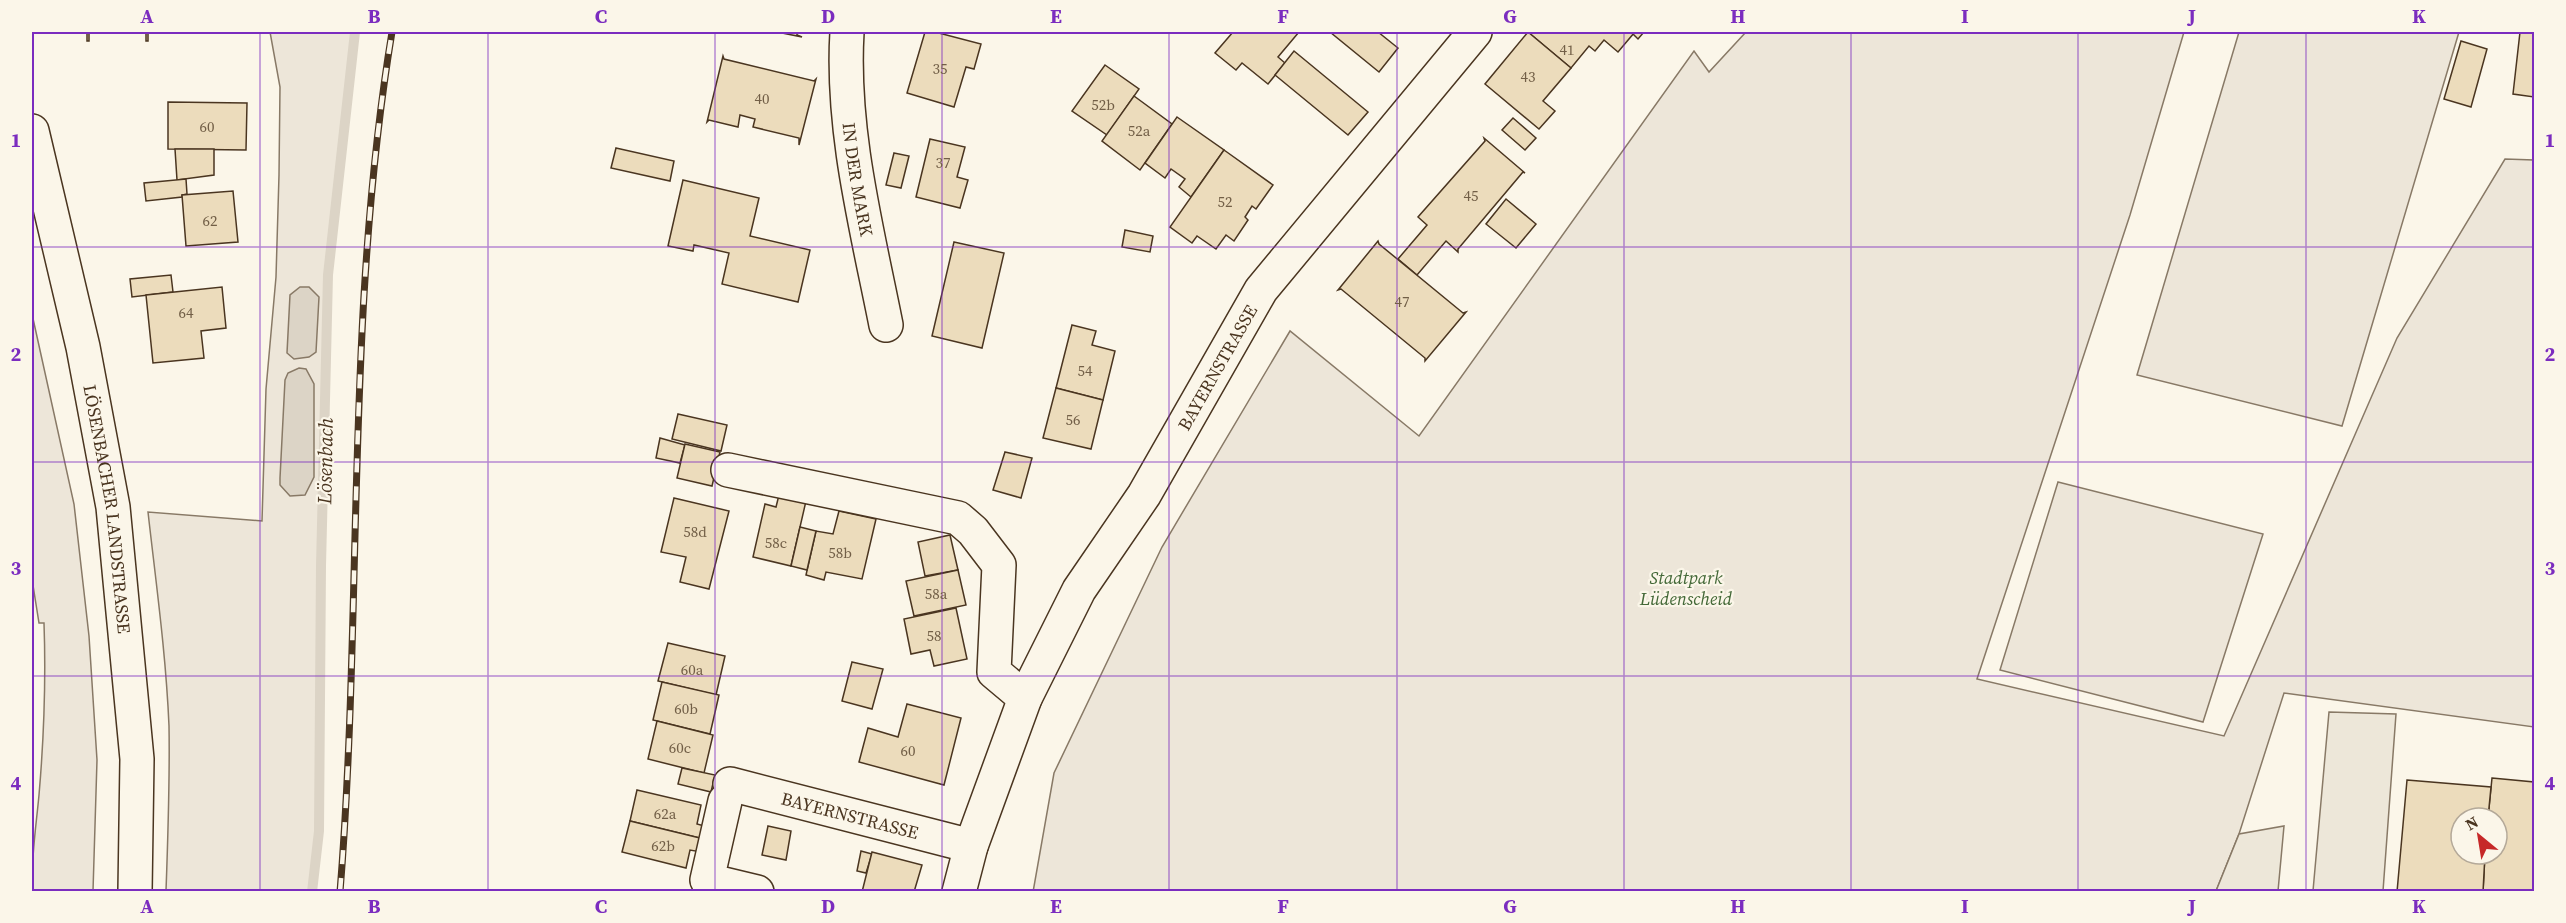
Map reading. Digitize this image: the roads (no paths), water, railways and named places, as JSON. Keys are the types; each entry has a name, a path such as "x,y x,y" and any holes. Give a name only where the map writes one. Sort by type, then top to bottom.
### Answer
{"street":[{"name":"IN DER MARK","path":"847,32 846,57 851,136 886,325"},
{"name":"BAYERNSTRASSE","path":"959,891 971,846 1025,698 1079,590 1144,495 1261,290 1456,71 1475,32"},
{"name":"LÖSENBACHER LANDSTRASSE","path":"32,131 83,347 113,507 137,759 135,891"},
{"path":"728,470 958,518 973,531 999,565 994,672 1025,698"},
{"name":"BAYERNSTRASSE","path":"757,891 707,880 728,793 971,846"}],"waterway":[{"name":"Lösenbach","path":"312,892 319,831 321,566 328,275 355,32"}],"railway":[{"path":"340,892 347,784 361,353 367,246 377,139 392,32"}],"park label":[{"name":"Stadtpark Lüdenscheid","path":"1686,587"}]}
